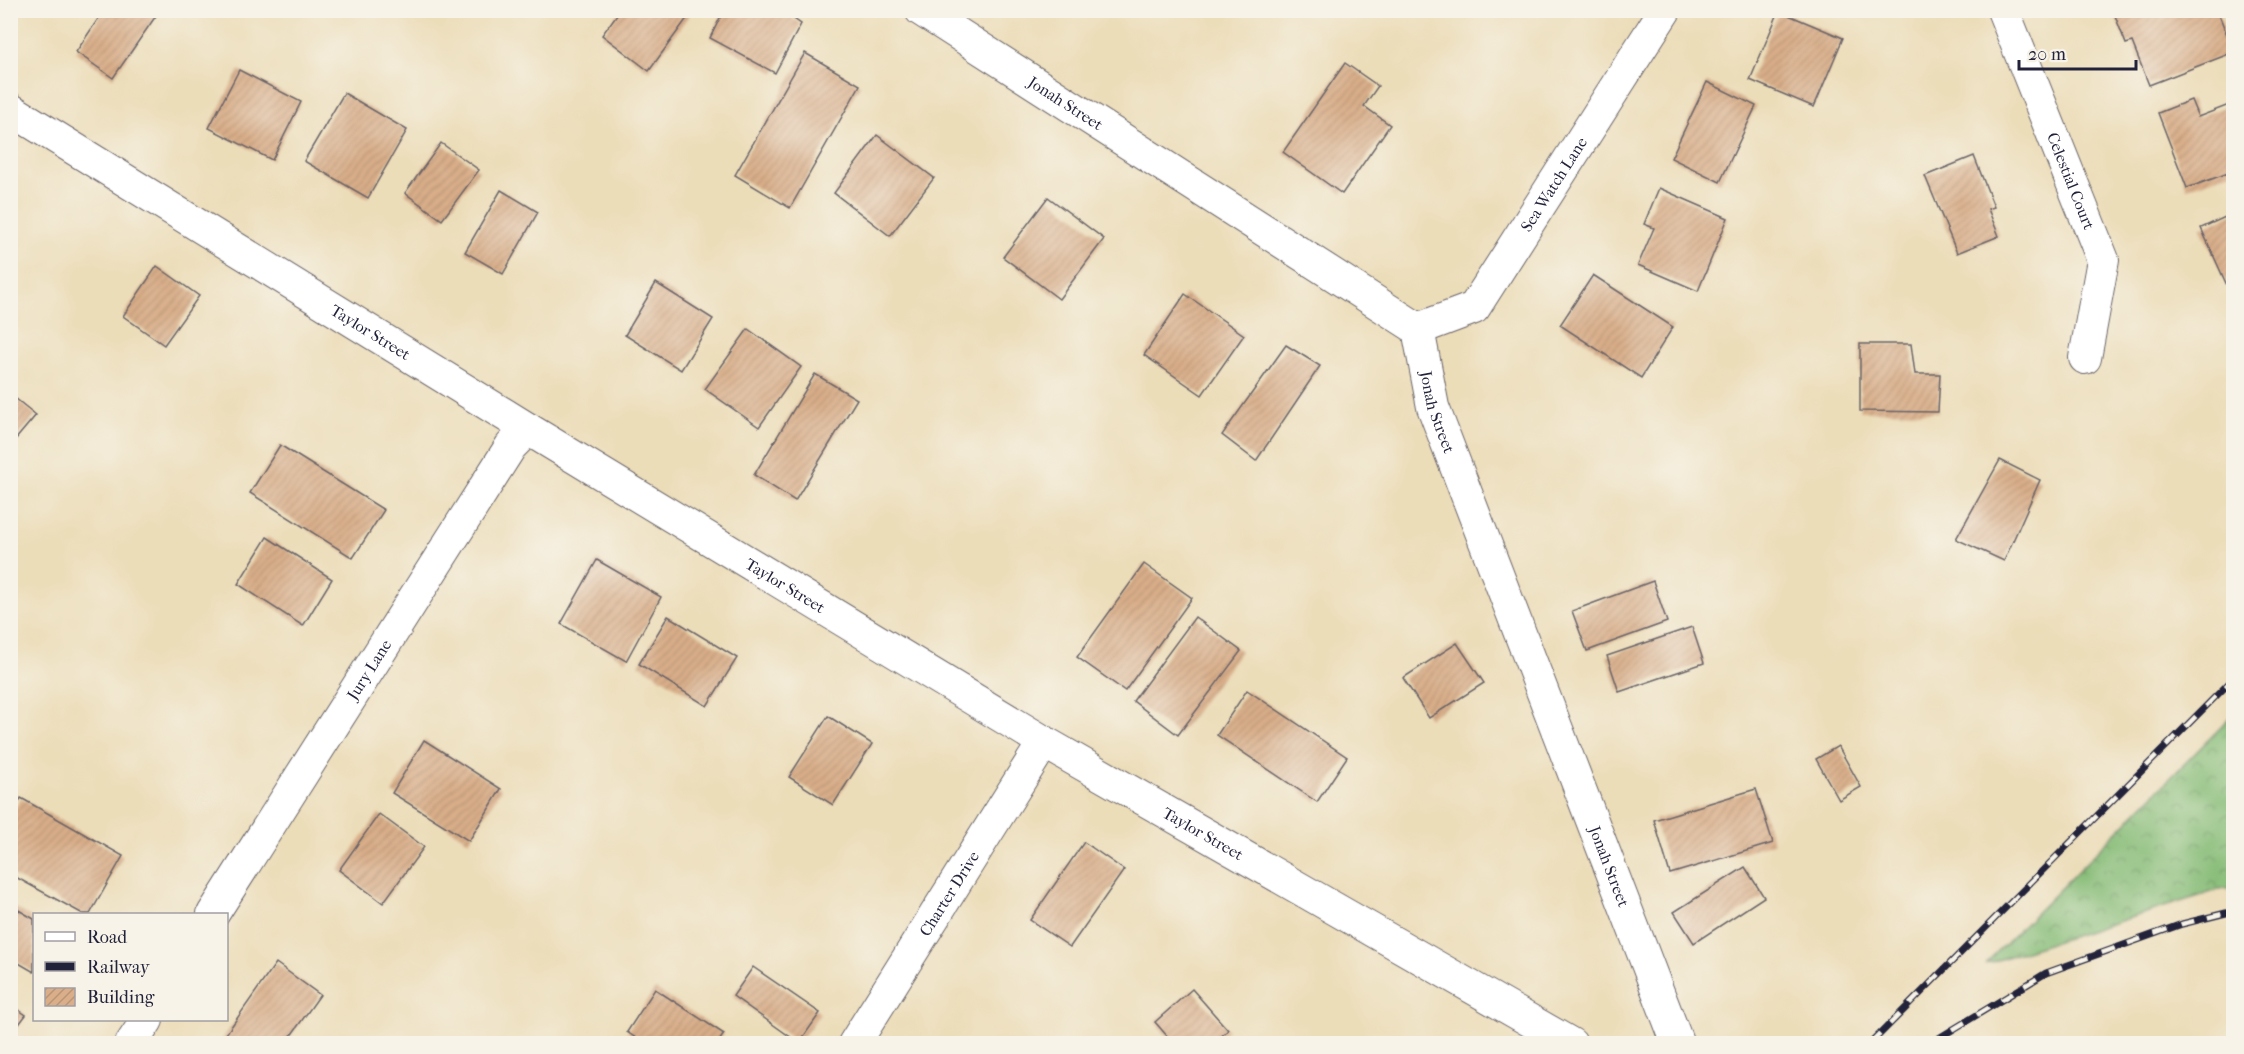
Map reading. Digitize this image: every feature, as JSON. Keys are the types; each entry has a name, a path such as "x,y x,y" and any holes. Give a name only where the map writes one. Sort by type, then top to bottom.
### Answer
{"street":[{"name":"Jonah Street","path":"921,10 1418,329 1433,407 1678,1044"},
{"name":"Sea Watch Lane","path":"1418,329 1474,308 1665,10"},
{"name":"Celestial Court","path":"2003,10 2103,260 2085,358"},
{"name":"Taylor Street","path":"11,111 528,429 1044,742 1571,1044"},
{"name":"Jury Lane","path":"214,913 504,456 528,429"},
{"name":"Charter Drive","path":"854,1044 1044,742"},
{"path":"131,1044 146,1021"}],"green space":[{"path":"2233,715 2233,888 2218,890 1985,964"}],"building":[{"path":"104,10 160,10 113,78 76,52"},
{"path":"620,10 693,10 649,71 602,35"},
{"path":"724,10 781,10 801,24 775,73 710,38"},
{"path":"2120,10 2150,10 2152,16 2167,10 2217,10 2234,52 2149,85 2132,42 2126,44 2114,13"},
{"path":"1779,11 1843,38 1814,107 1750,80"},
{"path":"805,53 860,85 790,208 735,175"},
{"path":"1345,63 1378,86 1364,106 1390,125 1342,194 1283,152"},
{"path":"239,70 301,102 272,160 209,128"},
{"path":"1707,82 1756,106 1720,182 1671,158"},
{"path":"344,93 407,130 368,198 304,161"},
{"path":"2191,100 2198,117 2234,103 2234,171 2187,188 2158,113"},
{"path":"877,135 934,178 890,236 834,193"},
{"path":"441,143 479,170 442,220 405,193"},
{"path":"1974,156 1994,207 1988,209 1999,236 1957,253 1925,176"},
{"path":"1659,188 1728,218 1698,291 1638,265 1654,228 1644,224"},
{"path":"501,190 538,212 503,274 465,252"},
{"path":"1048,197 1104,239 1059,299 1003,257"},
{"path":"2234,213 2234,301 2201,228"},
{"path":"157,266 199,296 164,345 123,316"},
{"path":"1593,275 1673,327 1641,378 1560,325"},
{"path":"656,283 713,319 681,370 625,335"},
{"path":"1185,294 1244,335 1202,395 1144,355"},
{"path":"748,329 801,367 759,427 705,389"},
{"path":"1860,344 1911,344 1915,374 1940,374 1938,412 1860,411"},
{"path":"1286,345 1320,366 1256,461 1222,435"},
{"path":"815,374 857,399 795,501 754,475"},
{"path":"10,394 36,415 10,446"},
{"path":"280,445 384,510 353,558 250,493"},
{"path":"2000,460 2040,480 2004,561 1956,539"},
{"path":"267,537 332,579 303,626 238,584"},
{"path":"597,560 661,597 626,661 561,624"},
{"path":"1144,564 1192,598 1125,691 1077,657"},
{"path":"1653,581 1667,622 1587,651 1572,611"},
{"path":"668,616 737,658 707,706 639,664"},
{"path":"1195,617 1241,651 1178,735 1133,701"},
{"path":"1692,627 1704,663 1619,692 1607,656"},
{"path":"1457,643 1484,683 1429,718 1403,678"},
{"path":"1247,690 1347,757 1317,802 1217,735"},
{"path":"828,716 872,744 833,805 789,777"},
{"path":"424,740 501,789 469,841 392,793"},
{"path":"1838,746 1861,787 1839,800 1816,759"},
{"path":"1756,789 1773,843 1670,874 1654,820"},
{"path":"21,798 123,856 91,913 81,913 10,874 10,816"},
{"path":"379,814 424,847 383,903 339,870"},
{"path":"1084,842 1124,870 1070,947 1030,920"},
{"path":"1745,867 1764,897 1694,943 1674,912"},
{"path":"10,905 33,918 33,971 10,958"},
{"path":"276,963 320,995 285,1044 219,1044"},
{"path":"753,967 820,1013 799,1043 733,996"},
{"path":"655,989 724,1034 717,1044 645,1044 627,1032"},
{"path":"1192,989 1228,1030 1213,1044 1174,1044 1155,1022"},
{"path":"10,1004 26,1015 10,1036"}],"railway":[{"path":"1870,1044 2234,678"},
{"path":"1929,1044 2046,973 2182,924 2234,911"}]}
